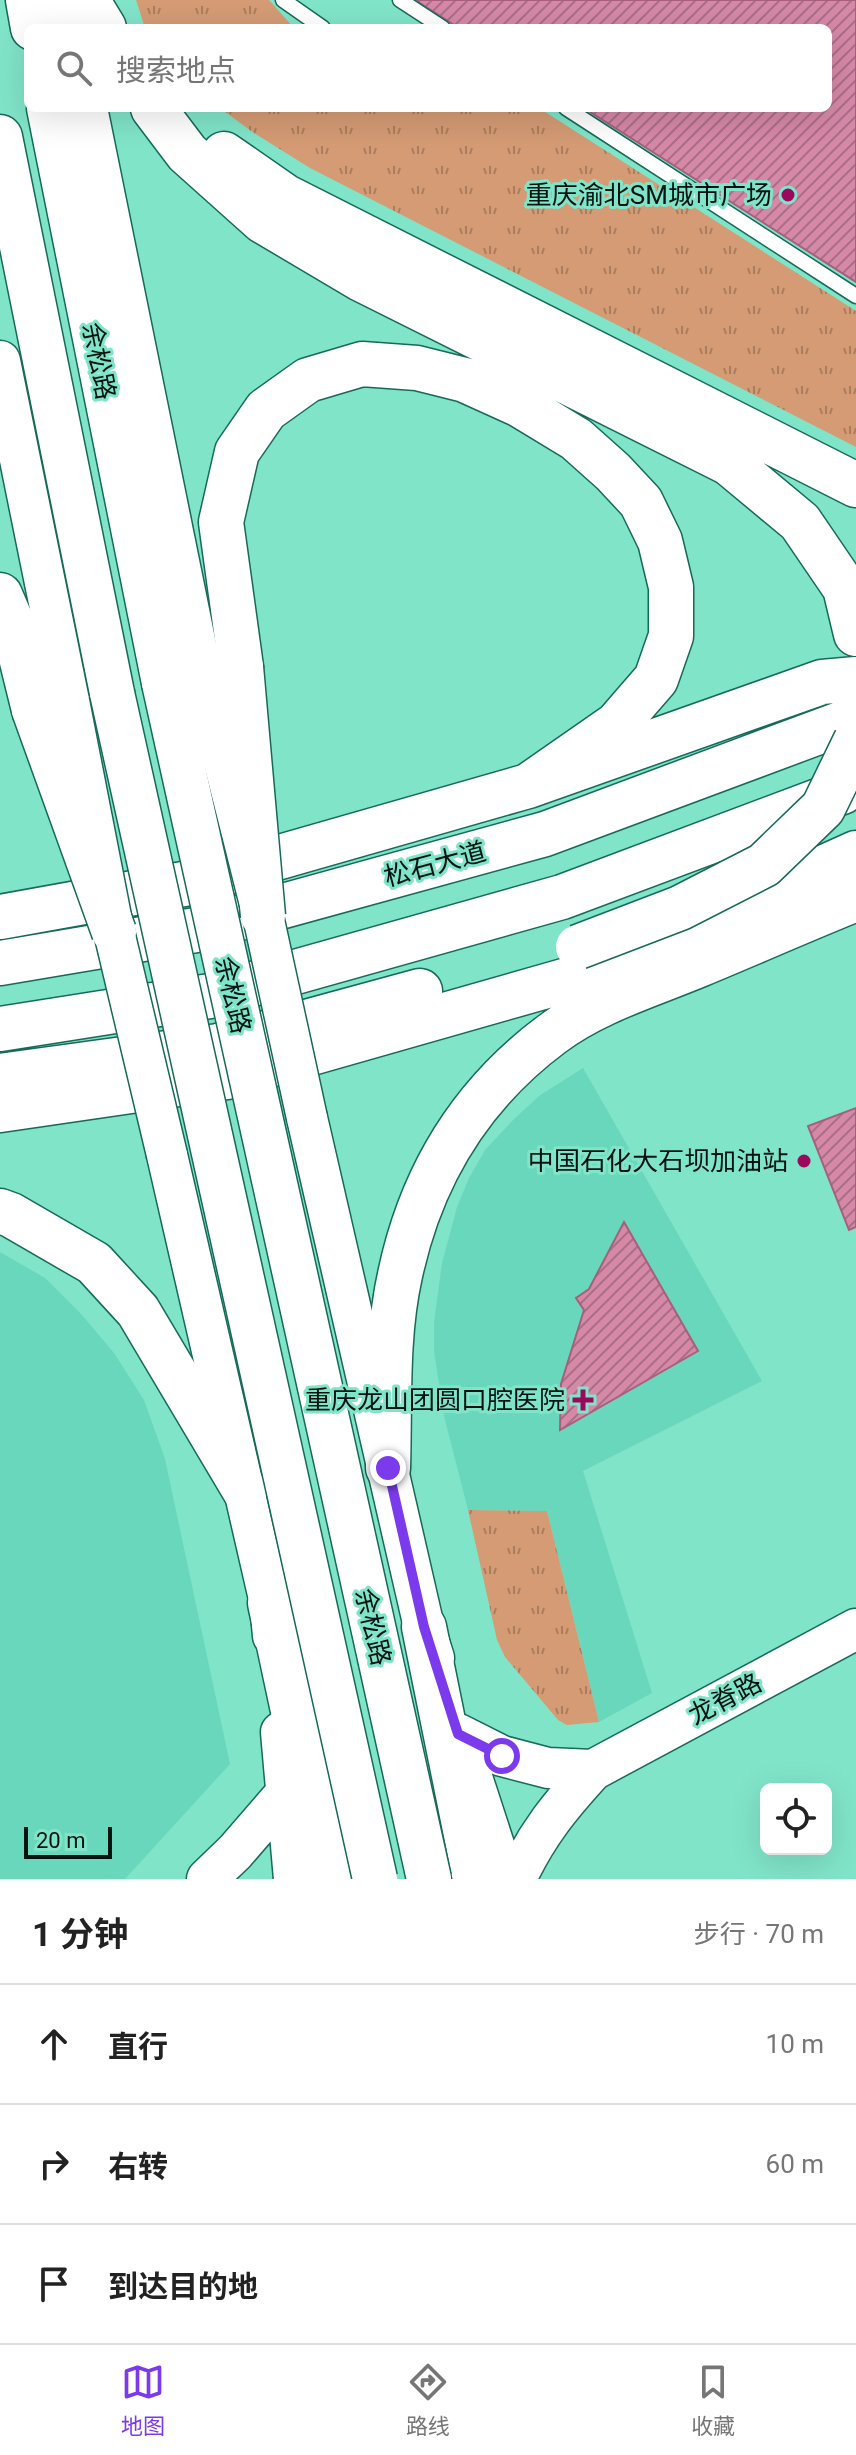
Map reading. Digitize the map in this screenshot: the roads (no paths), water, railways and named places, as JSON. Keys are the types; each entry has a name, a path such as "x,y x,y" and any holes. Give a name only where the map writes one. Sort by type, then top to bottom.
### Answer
{"highway":[{"path":"28,0 32,24"},
{"path":"87,0 102,24"},
{"name":"余松路","path":"50,112 202,675 429,1879"},
{"path":"156,112 187,153 263,221 361,279 729,463 800,522 845,588 856,634"},
{"path":"166,112 286,197 856,485"},
{"name":"余松路","path":"0,137 112,693 375,1879"},
{"path":"263,916 202,675 221,522 237,452 266,410 308,380 362,364 417,368 465,380 520,405 576,439 641,502 660,541 671,587 671,636 656,679 617,724 528,786"},
{"path":"0,595 52,706 114,932"},
{"path":"0,917 189,883 528,786 822,682 856,679"},
{"name":"松石大道","path":"0,963 196,930 545,834 856,718"},
{"path":"0,1076 218,1046 578,947 680,908 764,865 823,808 856,740"},
{"path":"0,1029 210,996 562,897 856,787"},
{"path":"0,1110 227,1077 585,975 856,853"},
{"path":"388,1468 392,1339 399,1277 415,1217 440,1160 472,1111 509,1071 553,1033 602,1005 856,899"},
{"path":"0,1211 94,1263 138,1311 245,1491"},
{"path":"270,1603 329,1879"},
{"path":"424,1627 475,1879"}],"main road":[{"path":"65,0 70,24"},
{"path":"88,112 202,675"},
{"path":"0,361 52,706"},
{"path":"263,916 424,1627 505,1879"},
{"path":"114,932 270,1603 294,1879"},
{"name":"龙脊路","path":"593,1770 856,1629"},
{"path":"458,1734 502,1756 548,1768 593,1770"},
{"path":"516,1879 532,1845 593,1770"},
{"path":"207,1879 287,1792"}],"lane":[{"path":"283,0 317,24"},
{"path":"400,0 437,24"},
{"path":"572,112 856,296"}],"place":[{"name":"重庆渝北SM城市广场","path":"788,195"},
{"name":"中国石化大石坝加油站","path":"804,1161"},
{"name":"重庆龙山团圆口腔医院","path":"583,1400"}]}
